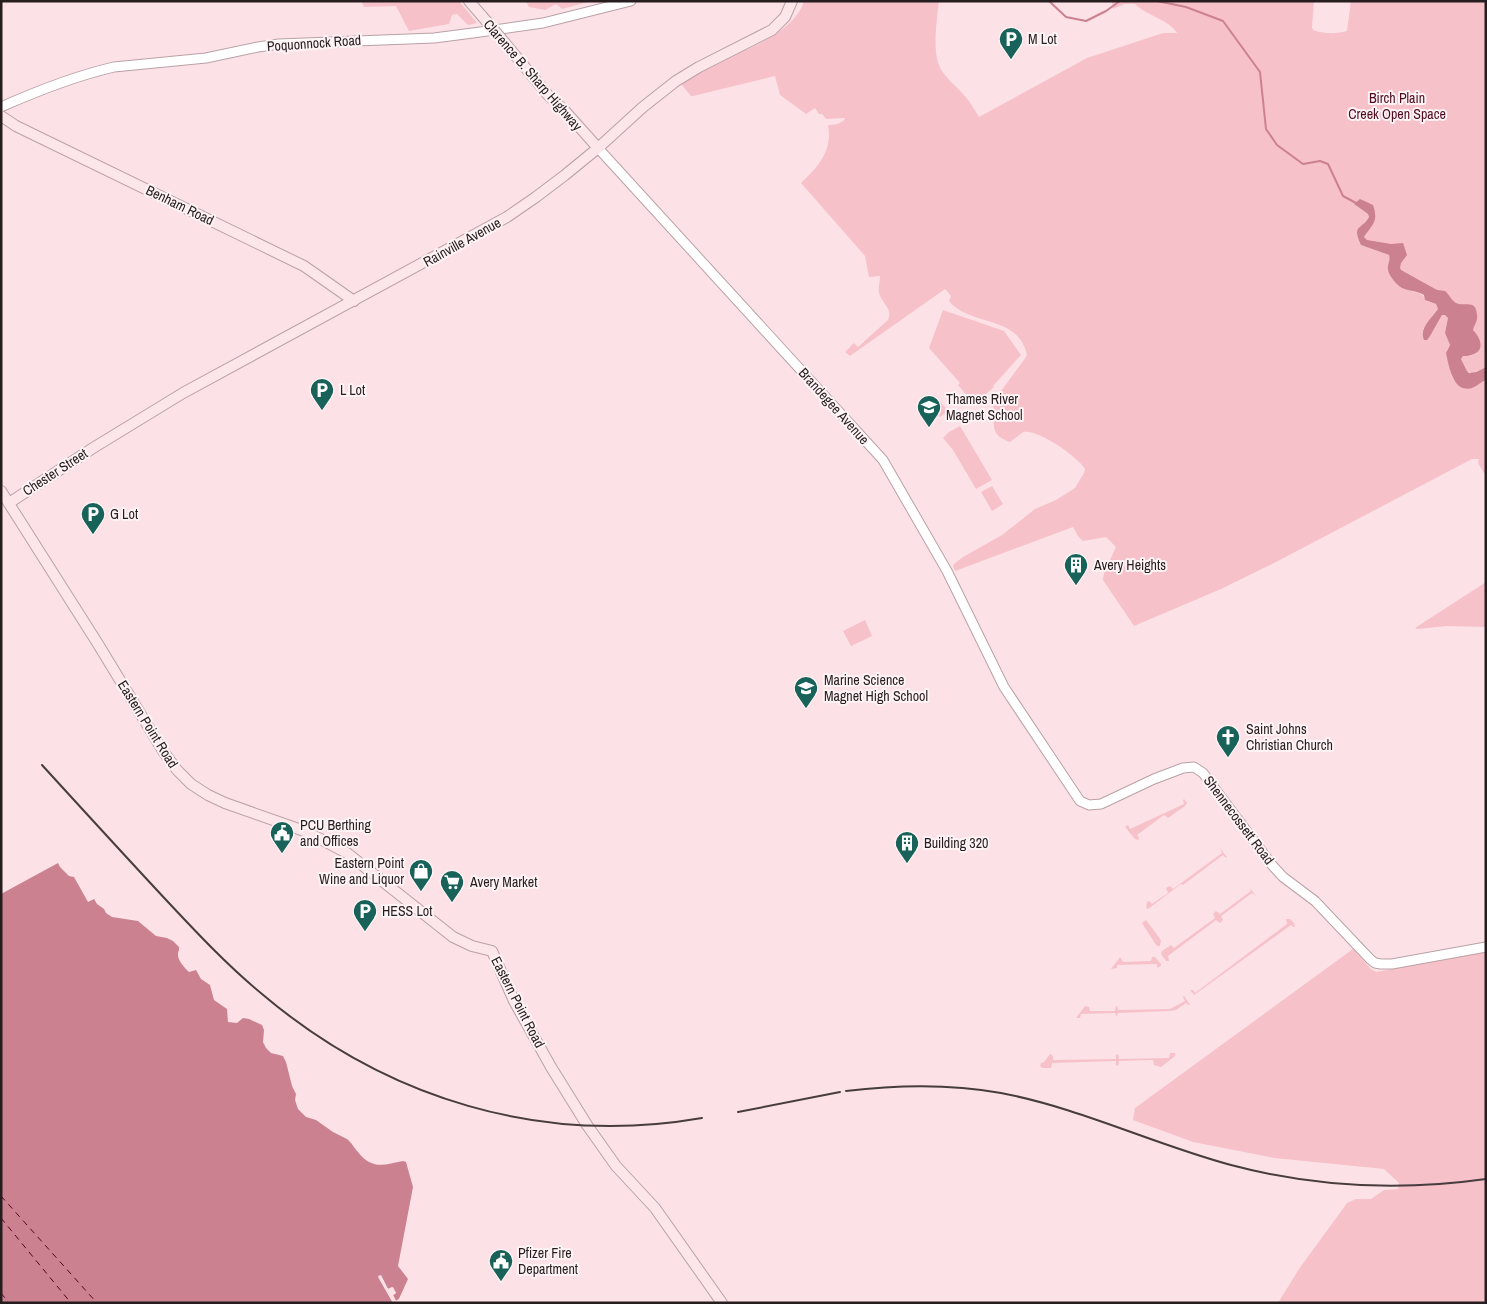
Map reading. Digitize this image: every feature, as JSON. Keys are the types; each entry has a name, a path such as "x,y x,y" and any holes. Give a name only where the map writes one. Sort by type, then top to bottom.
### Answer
{"main road":[{"name":"Clarence B. Sharp Highway","path":"469,1 548,95 598,148"},
{"name":"Rainville Avenue","path":"101,443 184,393 507,217 536,197 598,148 643,107 676,81 699,67 772,30 785,17 792,1"},
{"name":"Benham Road","path":"1,116 16,126 304,266 354,301"},
{"name":"Chester Street","path":"9,503 101,443"},
{"name":"Eastern Point Road","path":"1,491 163,751 177,770 191,784 225,803 322,839 347,853 453,937 472,946 492,951 514,1001 551,1067 587,1125 616,1166 655,1208 722,1303"}],"street":[{"name":"Poquonnock Road","path":"1,107 55,85 101,70 206,58 279,44 434,38 473,33 543,23 631,1"},
{"name":"Brandegee Avenue","path":"598,148 883,460 947,571 1004,687 1014,703"},
{"name":"Shennecossett Road","path":"1014,703 1076,797 1085,804 1101,804 1154,778 1183,768 1194,767 1203,773 1272,864 1283,876 1315,901 1360,949 1375,962 1392,964 1486,947"}],"green space":[{"path":"361,1 459,1 477,23 468,25 457,14 452,15 449,24 409,31 396,6 364,7"},
{"path":"526,1 592,1 562,9 556,4 545,10 529,7"},
{"name":"Birch Plain Creek Open Space","path":"804,1 939,1 936,47 939,64 942,71 968,99 979,117 1087,58 1163,33 1177,33 1168,24 1145,12 1135,4 1125,4 1113,9 1112,1 1314,1 1313,30 1339,33 1347,31 1351,1 1486,1 1486,367 1472,373 1467,371 1461,359 1463,356 1474,355 1479,350 1451,311 1401,279 1395,256 1362,240 1373,215 1354,204 1368,214 1369,217 1357,231 1361,245 1389,255 1389,270 1395,282 1402,288 1418,293 1427,301 1436,304 1438,309 1423,329 1431,333 1442,315 1448,318 1445,333 1450,345 1447,350 1447,356 1452,377 1457,384 1465,389 1486,380 1486,472 1484,473 1478,463 1479,459 1472,459 1276,562 1221,589 1134,626 1103,580 1104,573 1116,547 1106,537 1083,541 1073,527 955,571 954,564 963,557 1002,535 1035,509 1056,500 1075,488 1085,469 1074,457 1057,444 1030,432 1023,432 1010,442 999,437 994,426 992,399 1001,391 1027,355 1023,343 1008,329 958,309 949,301 951,296 945,289 850,356 845,352 854,343 858,347 888,320 889,312 879,293 880,276 869,277 865,256 801,183 823,158 828,143 828,125 839,123 844,118 826,119 815,108 806,114 780,95 775,76 693,96 681,84 710,66 752,47 779,32 790,23"},
{"path":"943,310 1004,331 1021,355 994,387 980,399 970,399 958,385 960,383 929,348"},
{"path":"935,395 948,411 940,417 931,409 927,401"},
{"path":"960,426 992,480 976,489 953,450 943,438"},
{"path":"992,486 1003,504 992,511 981,492"},
{"path":"1486,582 1486,627 1447,626 1415,628"},
{"path":"865,620 872,636 851,646 843,631"},
{"path":"1184,799 1187,803 1185,806 1168,818 1164,815 1137,835 1138,840 1125,827 1128,825 1130,829 1184,804"},
{"path":"1220,848 1226,858 1223,855 1183,885 1181,884 1148,909 1146,908 1147,902 1149,901 1152,904 1168,893 1166,888 1170,886 1173,889 1222,853"},
{"path":"1249,887 1256,896 1252,893 1221,916 1223,920 1220,923 1216,920 1168,956 1169,961 1166,961 1161,954 1162,951 1171,945 1174,948 1215,918 1213,914 1216,911 1220,914 1251,891"},
{"path":"1286,919 1290,919 1295,927 1291,925 1194,995 1190,990 1193,990 1195,993 1287,924"},
{"path":"1146,920 1161,940 1160,946 1156,945 1142,923"},
{"path":"1353,949 1376,972 1486,952 1486,1303 1278,1303 1299,1269 1347,1203 1356,1199 1371,1199 1384,1190 1398,1189 1399,1183 1384,1169 1274,1158 1193,1142 1133,1120 1135,1108"},
{"path":"1120,957 1123,962 1151,961 1152,957 1155,957 1161,966 1157,968 1157,964 1117,965 1117,968 1111,969"},
{"path":"1184,996 1190,1005 1186,1003 1176,1010 1118,1013 1117,1017 1115,1013 1081,1014 1080,1018 1076,1018 1085,1006 1089,1007 1090,1011 1115,1011 1116,1006 1118,1010 1170,1009 1185,1001"},
{"path":"1170,1053 1175,1053 1175,1056 1161,1067 1154,1065 1153,1060 1119,1061 1118,1066 1116,1061 1052,1063 1051,1068 1042,1068 1040,1066 1050,1054 1053,1056 1053,1060 1116,1059 1118,1054 1119,1059 1169,1058"}],"shaded area":[{"path":"1360,199 1373,205 1375,212 1373,223 1364,237 1367,240 1391,244 1403,243 1407,255 1401,263 1401,270 1437,290 1445,291 1456,303 1470,304 1475,307 1477,317 1473,330 1480,340 1480,348 1474,354 1463,356 1461,359 1469,373 1486,367 1486,380 1472,388 1466,389 1456,383 1446,353 1450,345 1445,333 1448,318 1445,315 1442,315 1427,340 1424,340 1424,328 1438,309 1436,304 1425,300 1424,295 1420,293 1402,288 1394,281 1388,270 1389,255 1361,245 1357,230 1369,217 1368,214 1354,204"},
{"path":"58,863 69,876 74,877 88,902 94,899 112,917 138,921 156,936 173,941 179,947 178,956 182,965 189,972 196,970 201,979 210,985 214,1000 227,1009 228,1022 237,1023 243,1018 262,1025 264,1030 263,1042 271,1053 283,1056 296,1094 295,1100 298,1109 306,1117 316,1120 347,1139 368,1162 379,1165 406,1162 413,1187 398,1266 408,1279 399,1299 396,1301 393,1295 396,1293 393,1287 388,1289 382,1278 378,1277 393,1303 1,1303 1,894"}],"pier":[{"path":"381,1275 388,1289 392,1287 396,1293 393,1295 396,1301 411,1278 401,1301 393,1303 378,1276"}],"waterway":[{"path":"1049,1 1066,17 1086,21 1106,11 1120,1"},
{"path":"1157,1 1186,7 1223,21 1260,72 1266,129 1277,145 1303,164 1320,161 1328,164 1343,196 1356,203"}],"ferry route":[{"path":"1,1196 97,1303"},
{"path":"1,1218 71,1303"},
{"path":"1,1293 9,1303"}],"railway":[{"path":"42,765 179,914 237,972 310,1031 360,1062 413,1087 468,1106 525,1119 583,1125 642,1125 702,1118"},
{"path":"846,1091 924,1086 963,1088 1001,1093 1088,1117 1231,1165 1294,1178 1358,1185 1390,1186 1454,1183 1486,1179"},
{"path":"738,1112 840,1092"}],"place":[{"name":"M Lot","path":"1011,60"},
{"name":"L Lot","path":"322,411"},
{"name":"Thames River Magnet School","path":"929,428"},
{"name":"G Lot","path":"93,535"},
{"name":"Avery Heights","path":"1076,586"},
{"name":"Marine Science Magnet High School","path":"806,709"},
{"name":"Saint Johns Christian Church","path":"1228,758"},
{"name":"PCU Berthing and Offices","path":"282,854"},
{"name":"Building 320","path":"907,864"},
{"name":"Eastern Point Wine and Liquor","path":"421,892"},
{"name":"Avery Market","path":"452,903"},
{"name":"HESS Lot","path":"365,932"},
{"name":"Pfizer Fire Department","path":"501,1282"}]}
